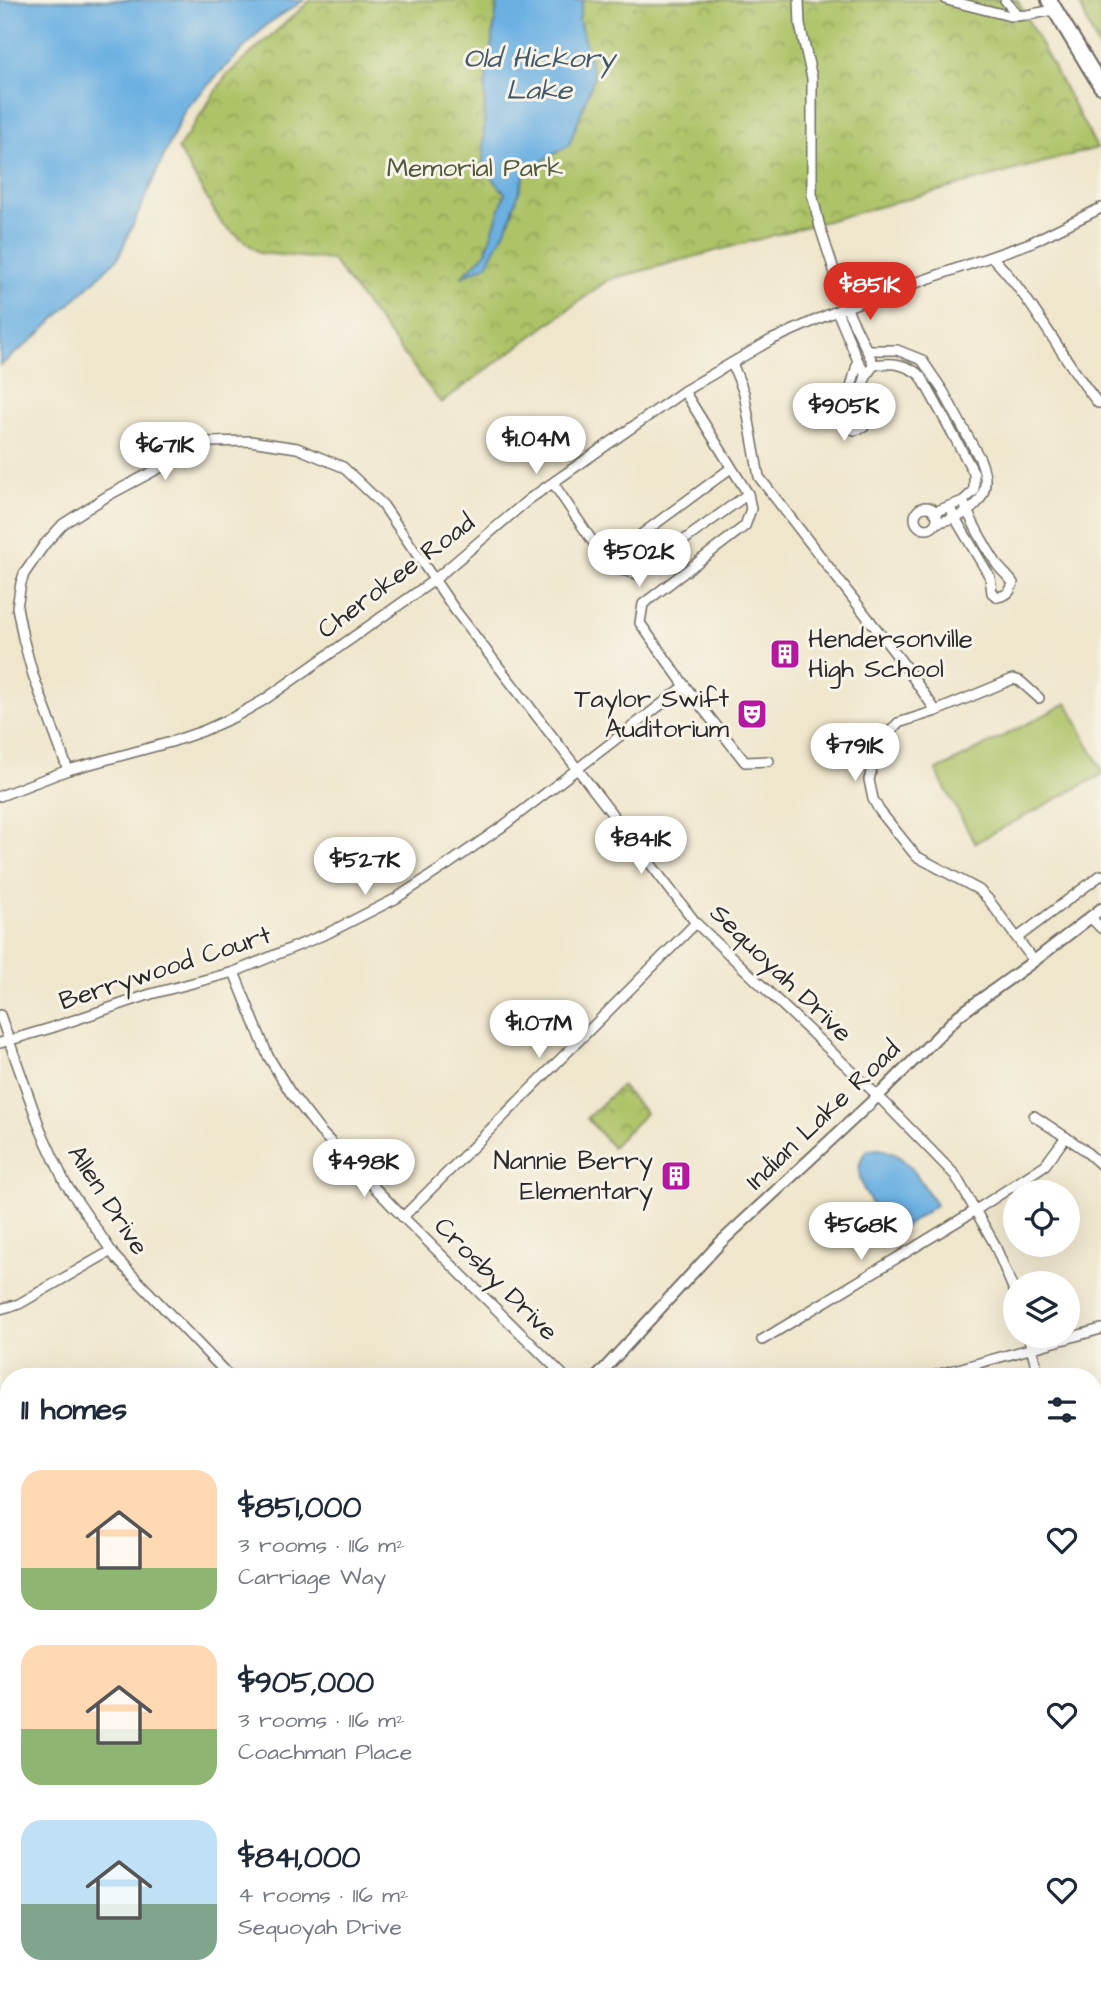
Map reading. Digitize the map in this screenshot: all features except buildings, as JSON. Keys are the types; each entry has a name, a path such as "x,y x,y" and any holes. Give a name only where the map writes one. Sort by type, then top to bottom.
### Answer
{"main road":[{"path":"1052,5 1101,86"}],"street":[{"path":"799,0 800,25 812,78 812,194 846,307 874,365"},
{"path":"947,0 1010,16 1027,16 1052,5"},
{"path":"1005,0 1018,16"},
{"name":"Cherokee Road","path":"0,796 68,770 171,742 233,717 264,701 433,581 528,500 684,391 771,340 836,311 1030,243 1101,208"},
{"path":"992,257 1012,277 1077,378 1098,404 1101,403"},
{"path":"836,311 866,375"},
{"path":"869,351 897,350 924,363 946,396 984,468 986,488 978,503 968,513 924,529 918,526 915,519 917,512 922,508 929,508 934,512 936,523"},
{"path":"858,361 845,410 849,428 855,430 864,427 866,419 861,395 866,375 874,365 890,363 909,366 921,376 961,447 974,473 974,491 962,501 934,512"},
{"path":"732,363 744,393 759,477 902,662 936,711"},
{"path":"917,373 924,363"},
{"path":"684,391 748,494 751,509 745,526 643,604 640,623 745,762 769,761"},
{"path":"937,402 946,396"},
{"name":"Sequoyah Drive","path":"68,770 33,675 17,607 24,574 63,524 90,506 208,442 250,441 297,449 343,467 383,505 433,581 696,923 878,1096 955,1175 995,1243 1006,1271"},
{"path":"961,447 970,441"},
{"path":"608,559 731,468"},
{"path":"553,482 595,545 618,569 637,574 748,494"},
{"path":"949,506 990,577 992,593 998,597 1006,595 1011,591 1013,583 993,557 962,501"},
{"path":"1034,961 979,890 916,856 879,810 873,799 869,780 879,744 898,723 936,711 1013,679 1020,681 1039,698"},
{"name":"Berrywood Court","path":"4,1041 151,994 234,971 328,933 395,899 503,826 685,685"},
{"path":"1017,938 1101,875"},
{"name":"Indian Lake Road","path":"605,1368 720,1243 878,1096 959,1016 1101,909"},
{"path":"1090,918 1101,928"},
{"path":"403,1217 696,923"},
{"name":"Crosby Drive","path":"234,971 268,1056 290,1091 320,1130 403,1217 556,1368"},
{"name":"Allen Drive","path":"0,1015 4,1041 65,1183 111,1251 221,1368"},
{"path":"1034,1116 1082,1148 1101,1166"},
{"path":"762,1340 1045,1165 1066,1137"},
{"path":"0,1309 19,1304 111,1251"},
{"path":"1080,1335 1101,1329"},
{"path":"961,1368 1031,1348 1037,1368"}],"green space":[{"name":"Memorial Park","path":"311,0 1017,0 1097,148 608,280 441,403 332,260 260,253 222,224 178,149 226,76"},
{"path":"1078,0 1101,0 1101,55"},
{"path":"1067,703 1101,768 1101,775 975,843 936,771"},
{"path":"621,1086 646,1113 612,1147 587,1118"}],"water":[{"path":"0,0 304,0 266,25 185,109 118,258 38,335 0,366"},
{"name":"Old Hickory Lake","path":"498,0 583,0 579,20 594,77 569,145 526,171 509,222 487,265 461,277 485,254 505,193 483,167 485,88"},
{"path":"879,1149 906,1162 936,1205 894,1234 866,1194 859,1171 867,1150"}],"place":[{"name":"Hendersonville High School","path":"785,654"},
{"name":"Taylor Swift Auditorium","path":"752,714"},
{"name":"Nannie Berry Elementary","path":"676,1176"}]}
